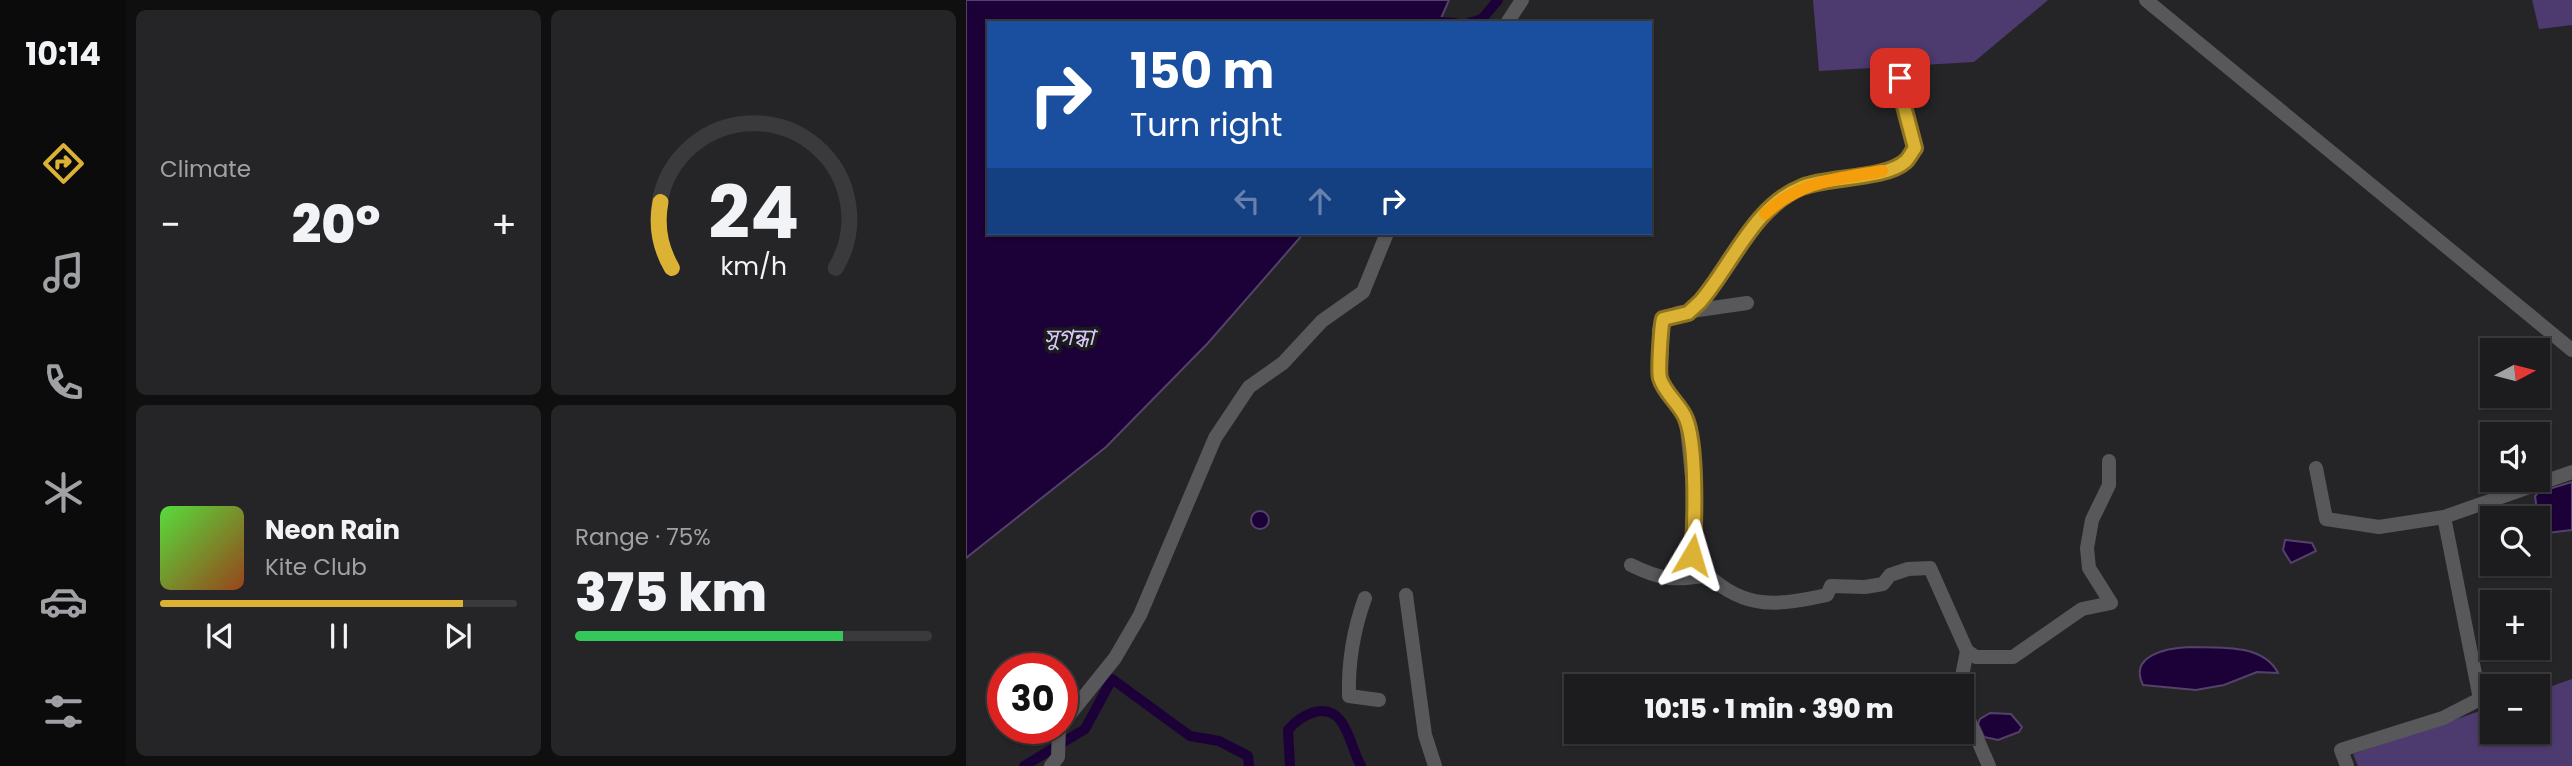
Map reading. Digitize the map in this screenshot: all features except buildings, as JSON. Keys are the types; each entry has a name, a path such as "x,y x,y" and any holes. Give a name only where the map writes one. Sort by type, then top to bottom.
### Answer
{"street":[{"path":"1508,21 1522,0"},
{"path":"2146,0 2572,350"},
{"path":"1688,313 1713,287 1763,215 1782,198 1802,186 1883,170 1905,162 1915,148 1900,91 1903,69"},
{"path":"1078,704 1115,658 1140,615 1215,438 1250,387 1283,363 1322,321 1363,292 1387,235"},
{"path":"1747,303 1663,319 1659,330 1662,352 1660,378 1686,419 1696,515 1692,555 1695,564 1724,590 1757,602 1784,604 1828,595 1831,586 1866,587 1883,584 1890,575 1923,566 1930,568 1967,652 1962,674"},
{"path":"1967,652 1976,657 2013,657 2082,609 2111,603 2090,568 2087,548 2092,520 2109,485 2109,461"},
{"path":"2316,468 2326,519 2379,527 2444,517 2572,472"},
{"path":"2347,766 2341,750 2443,718 2480,699 2444,517"},
{"path":"1632,565 1656,578 1681,580 1708,575"},
{"path":"1406,596 1425,735 1435,766"},
{"path":"1365,598 1355,627 1348,668 1349,696 1379,700"},
{"path":"1974,732 1989,766"}],"shaded area":[{"path":"1813,0 2048,0 1974,62 1819,71"},
{"path":"2532,0 2572,0 2572,25 2539,29"},
{"path":"2572,679 2572,766 2358,766 2353,754 2480,711 2480,744 2550,744 2550,687"}],"water":[{"name":"সুগন্ধা","path":"966,0 1449,0 1440,21 987,21 987,235 1302,235 1208,343 1106,447 966,558"},
{"path":"2572,482 2572,530 2550,533 2550,506 2536,506 2535,496 2539,492 2550,492 2550,489"},
{"path":"1260,511 1266,514 1269,520 1266,526 1260,529 1254,526 1251,520 1254,514"},
{"path":"2285,540 2312,543 2316,551 2291,563 2283,550"},
{"path":"2189,647 2251,652 2271,663 2278,673 2257,672 2224,685 2196,690 2143,685 2140,675 2145,660 2171,649"},
{"path":"1990,713 2011,714 2022,727 2019,732 1998,740 1984,737 1978,724 1980,719"}],"waterway":[{"path":"1476,21 1482,19 1498,0"},
{"path":"1024,766 1085,729 1112,679 1190,736 1219,741 1248,756 1249,766"},
{"path":"1290,766 1288,730 1299,720 1320,711 1334,714 1340,720 1361,766"}],"slow traffic":[{"path":"1765,214 1782,198 1802,186 1882,171"}],"route":[{"path":"1692,555 1696,515 1690,442 1686,419 1660,378 1662,352 1659,330 1663,319 1678,313 1688,313 1700,302 1751,230 1782,198 1802,186 1883,170 1905,162 1915,148 1900,91 1900,78"}]}
